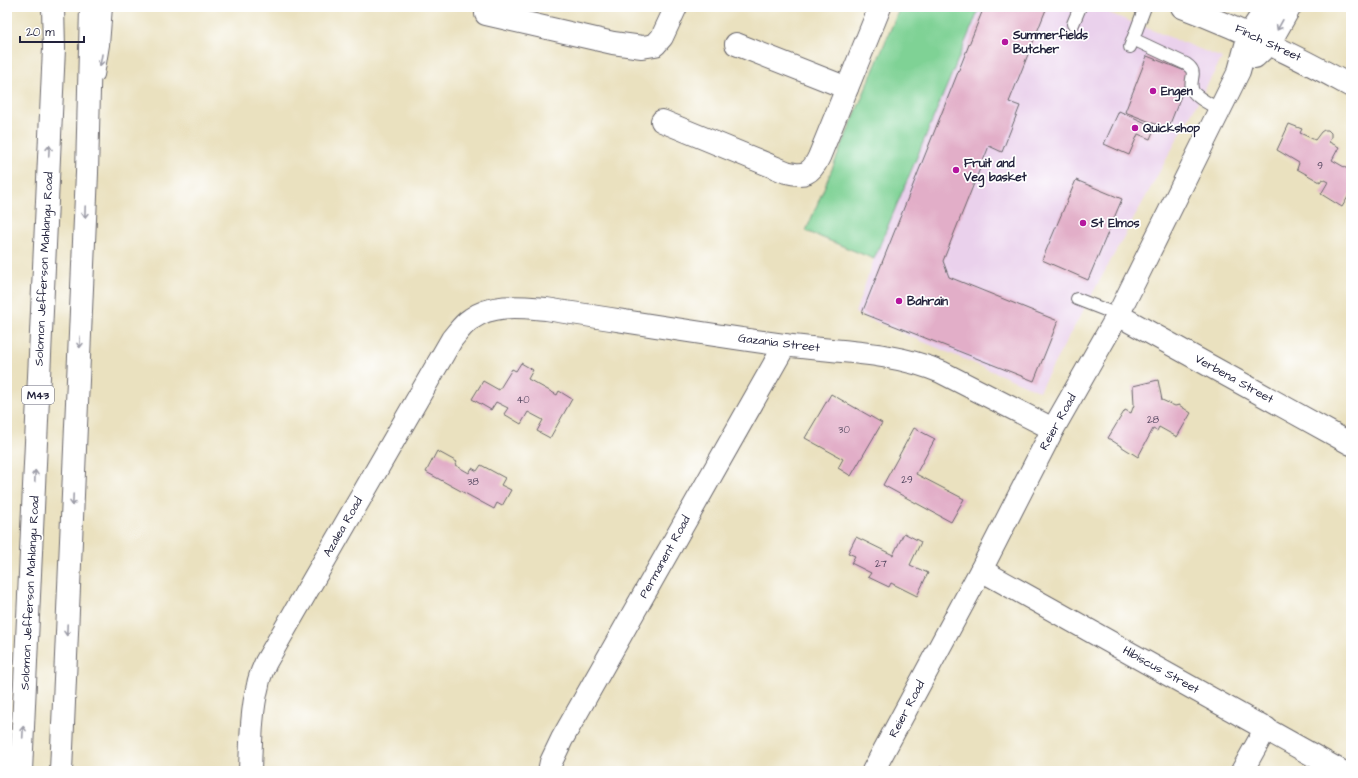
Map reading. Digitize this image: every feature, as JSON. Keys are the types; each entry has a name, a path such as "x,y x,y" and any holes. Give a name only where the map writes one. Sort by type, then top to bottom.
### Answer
{"street":[{"name":"Solomon Jefferson Mahlangu Road","path":"21,771 54,56 53,7"},
{"path":"61,771 88,131 91,7"},
{"path":"486,14 613,43 642,47 655,45 662,37 676,7"},
{"name":"Finch Street","path":"1182,7 1250,34 1306,61 1351,86"},
{"name":"Reier Road","path":"873,771 981,570 1053,429 1118,315 1239,71 1250,34 1267,7"},
{"name":"Reier Road","path":"1239,71 1270,44 1290,7"},
{"path":"662,121 786,172 797,175 806,174 814,167 848,88 877,8"},
{"path":"736,44 848,88"},
{"name":"Gazania Street","path":"491,310 502,307 518,306 546,309 785,345 853,351 925,365 1053,429"},
{"name":"Azalea Road","path":"250,771 251,738 256,692 266,662 452,339 471,318 491,310"},
{"name":"Verbena Street","path":"1118,315 1351,444"},
{"name":"Permanent Road","path":"549,771 551,762 562,739 785,345"},
{"name":"Hibiscus Street","path":"981,570 1341,771"},
{"path":"1242,771 1266,728"}],"lane":[{"path":"88,131 103,45 106,7"},
{"path":"1074,24 1080,7"},
{"path":"1145,7 1132,43 1186,64 1192,68 1193,92 1205,102 1220,110"},
{"path":"1077,299 1118,315"}],"shaded area":[{"path":"980,7 1094,7 1222,58 1039,391 855,313 874,259"}],"green space":[{"path":"900,7 980,7 874,259 806,231"}],"building":[{"path":"984,7 1047,7 1009,102 1020,106 1002,152 989,146 943,261 949,277 1058,321 1034,381 862,313"},
{"path":"1147,56 1190,73 1168,129 1125,112"},
{"path":"1119,111 1155,127 1150,139 1138,134 1129,155 1104,144"},
{"path":"1289,124 1302,129 1300,133 1315,140 1324,130 1328,130 1331,133 1329,142 1339,147 1332,160 1351,171 1351,192 1342,207 1321,194 1328,182 1322,179 1320,182 1297,169 1299,163 1277,150"},
{"path":"1076,180 1122,199 1088,280 1042,260"},
{"path":"521,363 533,370 528,379 557,395 559,391 572,399 550,438 537,431 543,420 528,412 521,424 504,414 508,408 496,402 491,410 472,399 483,381 499,390 512,369 516,371"},
{"path":"1158,380 1162,400 1175,406 1179,405 1191,413 1177,437 1159,427 1157,431 1153,429 1138,457 1108,438 1125,410 1131,413 1134,405 1133,386"},
{"path":"831,394 882,423 851,476 838,468 843,459 805,438"},
{"path":"914,428 935,439 916,474 964,499 951,522 883,485"},
{"path":"437,451 457,462 455,465 469,473 472,468 477,471 481,465 505,478 501,485 511,490 502,506 497,503 494,509 426,472"},
{"path":"904,533 921,542 910,565 928,573 917,596 891,583 889,587 868,577 871,573 851,563 855,556 848,553 856,537 893,555"},
{"path":"940,766 949,771 937,771"}],"place":[{"name":"Summerfields Butcher","path":"1005,42"},
{"name":"Engen","path":"1153,91"},
{"name":"Quickshop","path":"1135,128"},
{"name":"Fruit and Veg basket","path":"956,170"},
{"name":"St Elmos","path":"1083,223"},
{"name":"Bahrain","path":"899,301"}]}
